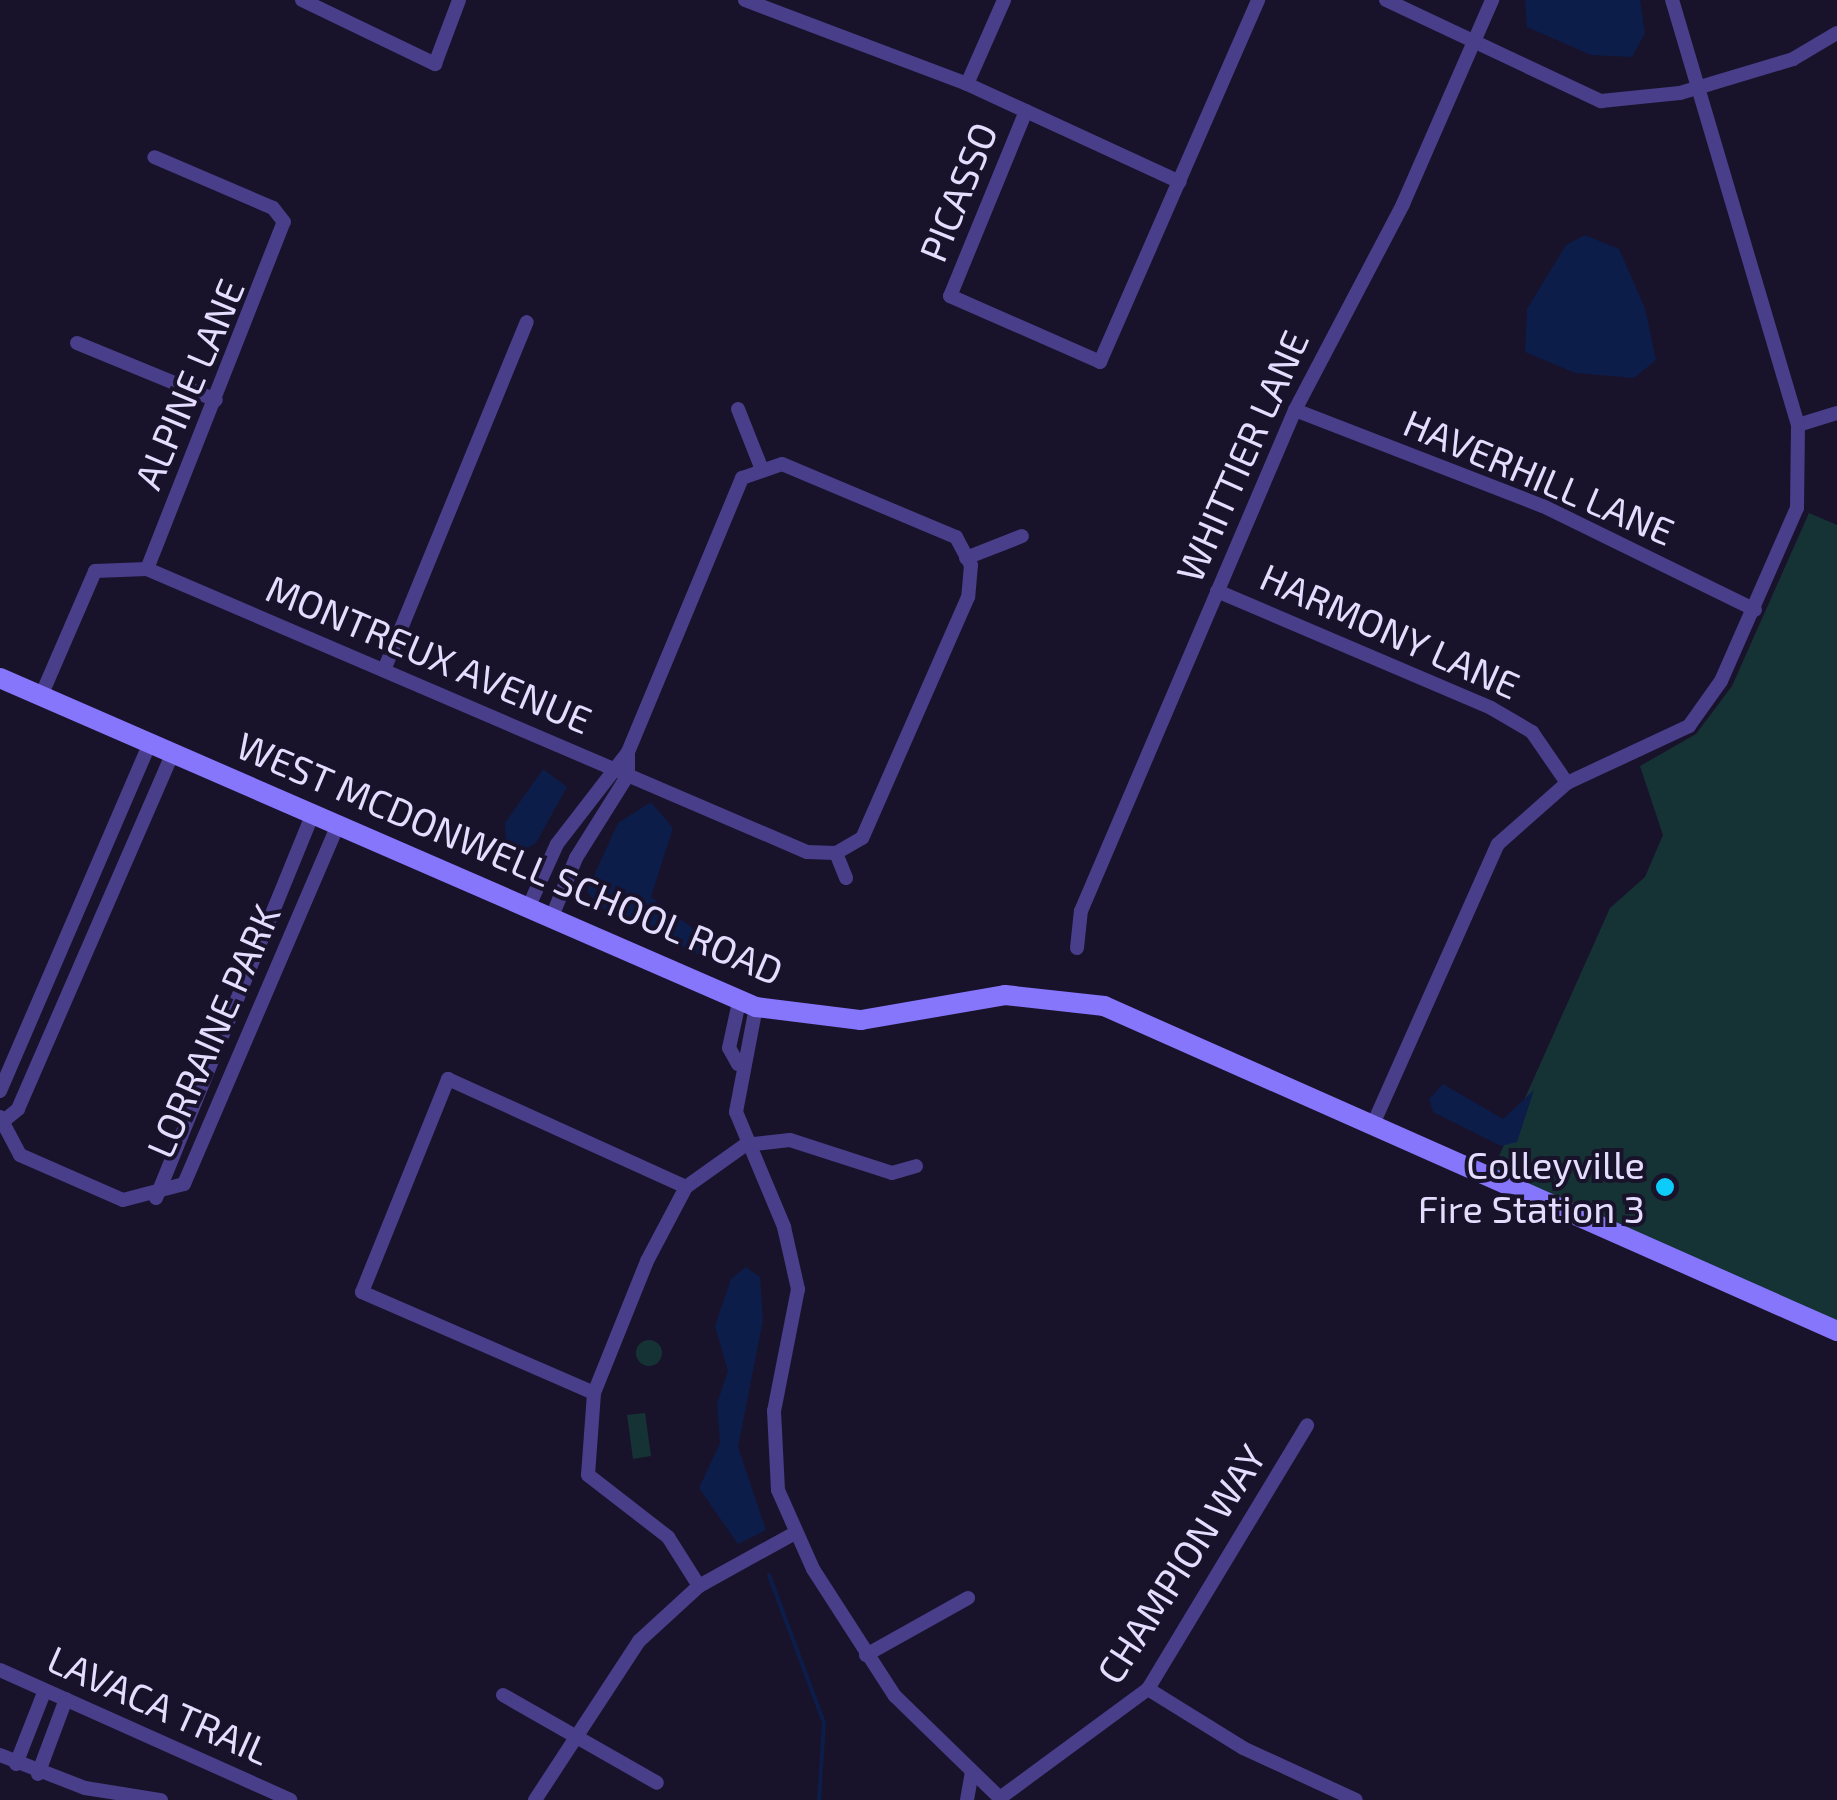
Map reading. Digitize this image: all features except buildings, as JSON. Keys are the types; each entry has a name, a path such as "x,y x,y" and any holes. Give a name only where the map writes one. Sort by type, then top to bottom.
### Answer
{"main road":[{"name":"WEST MCDONWELL SCHOOL ROAD","path":"0,678 748,1004 862,1020 975,997 1082,999 1374,1122 1837,1331"}],"street":[{"path":"302,0 435,64 459,0"},
{"path":"745,0 967,84 1180,182 1258,0"},
{"path":"784,16 791,0"},
{"path":"967,84 1004,0"},
{"path":"1386,0 1472,46 1601,101 1696,88 1793,59 1837,33"},
{"name":"WHITTIER LANE","path":"1077,948 1081,911 1295,410 1492,0"},
{"path":"1374,1122 1498,844 1568,783 1689,726 1754,610 1797,508 1798,425 1672,0"},
{"name":"PICASSO","path":"1026,111 950,296 1100,362 1180,182"},
{"name":"ALPINE LANE","path":"148,569 284,222 273,208 154,157"},
{"path":"384,670 527,322"},
{"path":"78,342 216,400"},
{"path":"738,409 762,468"},
{"name":"HAVERHILL LANE","path":"1295,410 1543,506 1754,610"},
{"path":"1798,425 1837,413"},
{"path":"551,919 628,775 628,752 742,478 782,464 956,537 966,558 968,597 862,838 836,853 846,878"},
{"path":"966,558 1022,536"},
{"name":"MONTREUX AVENUE","path":"42,696 95,570 148,569 808,852 836,853"},
{"name":"HARMONY LANE","path":"1217,591 1491,708 1532,732 1568,783"},
{"path":"0,1091 150,743"},
{"path":"156,1198 123,1200 20,1155 1,1120 18,1109 172,752"},
{"path":"528,908 557,844 611,768 628,752"},
{"path":"127,798 149,807"},
{"name":"LORRAINE PARK","path":"156,1198 312,814"},
{"name":"LORRAINE PARK","path":"156,1198 184,1184 338,825"},
{"path":"291,865 316,876"},
{"path":"748,1004 729,1048 738,1064 745,1145 796,1266 796,1314 771,1436 795,1533 866,1655 930,1737 1001,1799"},
{"path":"594,1393 362,1292 409,1168 448,1080 686,1187"},
{"path":"699,1586 668,1537 588,1475 594,1393 686,1187 745,1145 790,1140 892,1174 916,1166"},
{"name":"CHAMPION WAY","path":"1001,1799 1148,1690 1306,1425"},
{"path":"536,1800 574,1736 640,1642 699,1586 795,1533"},
{"path":"866,1655 968,1598"},
{"name":"LAVACA TRAIL","path":"0,1670 290,1800"},
{"path":"16,1764 46,1690"},
{"path":"1148,1690 1227,1740 1356,1800"},
{"path":"502,1695 657,1783"},
{"path":"38,1774 66,1698"},
{"path":"0,1755 84,1794 161,1800"},
{"path":"966,1800 972,1772"}],"green space":[{"path":"1809,513 1837,525 1837,1331 1491,1174 1610,908 1645,877 1663,835 1640,766 1696,734 1732,686"},
{"path":"649,1340 658,1344 662,1353 658,1362 649,1366 640,1362 636,1353 640,1344"},
{"path":"645,1413 651,1456 633,1459 627,1415"}],"water":[{"path":"1525,0 1640,0 1645,33 1632,57 1591,55 1527,27"},
{"path":"1585,235 1619,249 1645,308 1656,360 1634,378 1575,373 1525,352 1527,309 1566,245"},
{"path":"543,769 567,787 536,843 519,853 506,843 505,823"},
{"path":"651,802 673,828 651,897 707,939 702,956 598,906 587,891 618,823"},
{"path":"1443,1084 1503,1119 1534,1090 1517,1142 1501,1146 1433,1112 1429,1099"},
{"path":"746,1267 760,1277 763,1320 738,1447 766,1530 738,1544 699,1488 720,1443 717,1404 728,1371 715,1326 731,1279"}],"waterway":[{"path":"769,1575 824,1723 819,1800"}],"place":[{"name":"Colleyville Fire Station 3","path":"1665,1187"}]}
